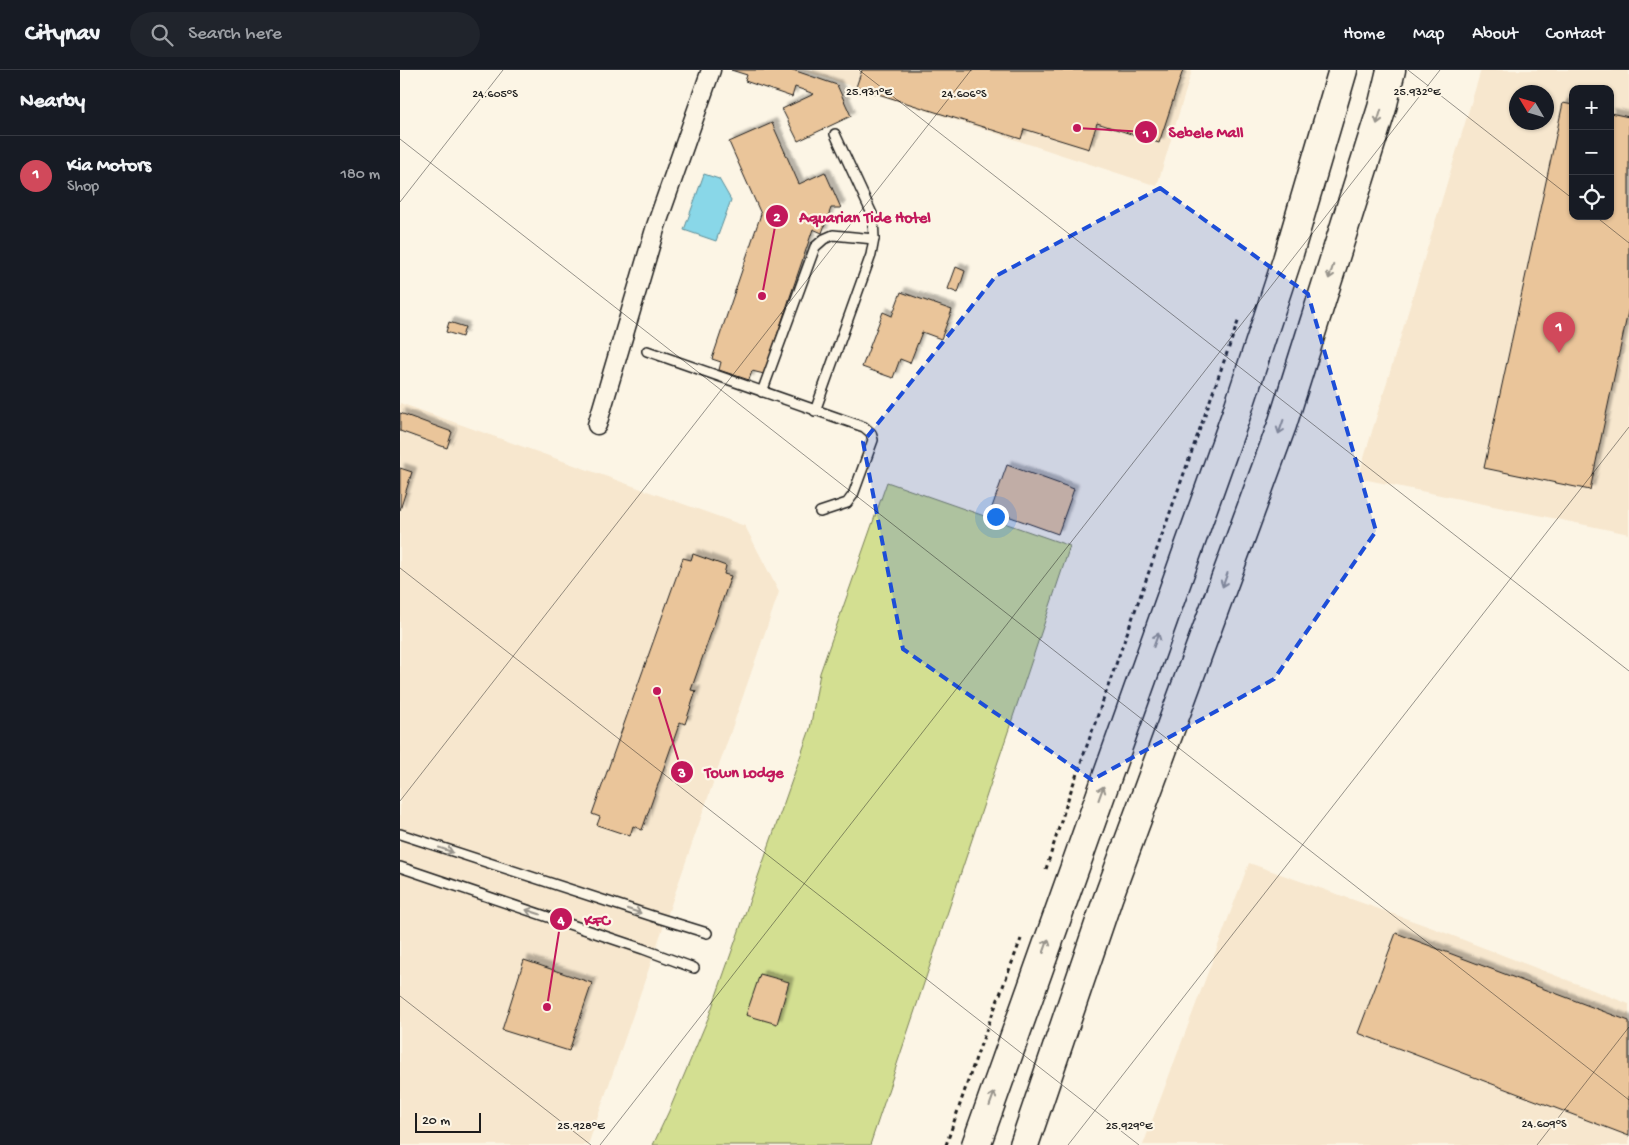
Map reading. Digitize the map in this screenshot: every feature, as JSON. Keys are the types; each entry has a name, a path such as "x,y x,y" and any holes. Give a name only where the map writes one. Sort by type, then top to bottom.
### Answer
{"highway":[{"path":"976,1145 1236,415 1287,260 1343,70"},
{"path":"1024,1145 1108,898 1282,425 1382,108 1391,72"}],"street":[{"path":"597,425 656,226 710,70"}],"lane":[{"path":"815,411 871,255 874,239 873,216 835,134"},
{"path":"762,392 816,247 824,239 833,235 874,239"},
{"path":"647,351 864,427 871,432 873,440 853,495 847,503 820,512"},
{"path":"400,834 707,933"},
{"path":"400,867 694,968"}],"path":[{"path":"1043,878 1069,796 1242,312"},
{"path":"946,1145 978,1052 1023,933"}],"highlighted area":[{"path":"1160,188 1308,294 1376,531 1274,679 1092,780 903,649 863,442 996,276"}],"shaded area":[{"path":"802,70 1192,70 1157,186"},
{"path":"1481,70 1629,70 1629,534 1358,478"},
{"path":"400,403 745,526 779,592 588,1145 400,1145"},
{"path":"1249,863 1430,927 1629,1004 1629,1145 1143,1145"}],"green space":[{"path":"887,482 1070,546 870,1145 653,1145 709,1016 810,729 820,673"}],"water":[{"path":"704,174 719,179 731,200 716,241 684,230"}],"building":[{"path":"731,70 793,70 837,85 851,116 798,141 782,109 814,94 795,87 792,97 745,81 747,75"},
{"path":"862,70 1183,70 1159,143 1097,123 1089,149 1024,129 1021,139 856,87"},
{"path":"1563,103 1569,104 1569,220 1614,220 1614,114 1629,117 1629,307 1590,490 1484,468"},
{"path":"772,123 799,184 825,172 841,208 831,208 822,233 813,229 764,374 752,371 749,380 719,370 721,362 712,359 761,214 729,142"},
{"path":"956,267 965,271 958,293 948,289"},
{"path":"901,292 952,310 941,339 922,332 910,363 900,359 893,378 862,367 883,312 892,316"},
{"path":"449,322 465,327 462,337 446,332"},
{"path":"400,413 452,432 447,448 400,431"},
{"path":"1007,465 1074,489 1058,534 991,510"},
{"path":"400,468 412,472 400,510"},
{"path":"693,554 726,566 724,574 731,576 691,690 696,691 685,724 680,722 642,830 633,826 630,836 597,825 600,817 592,814 683,558 691,560"},
{"path":"1396,933 1629,1021 1629,1136 1358,1033"},
{"path":"524,960 592,983 569,1051 502,1030"},
{"path":"760,974 789,982 777,1024 746,1015"}],"place":[{"name":"Sebele Mall","path":"1077,128"},
{"name":"Aquarian Tide Hotel","path":"762,296"},
{"name":"Kia Motors","path":"1559,353"},
{"name":"Town Lodge","path":"657,691"},
{"name":"KFC","path":"547,1007"}]}
